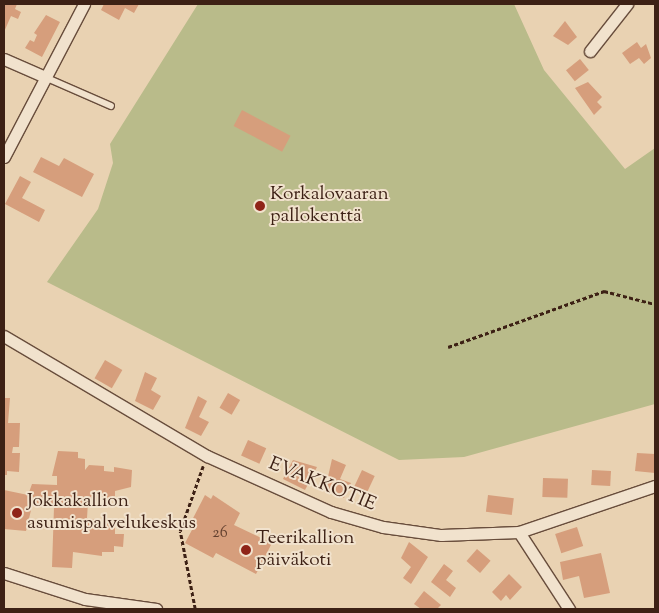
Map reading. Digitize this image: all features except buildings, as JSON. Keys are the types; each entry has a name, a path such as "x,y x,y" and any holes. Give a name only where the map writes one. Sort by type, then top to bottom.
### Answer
{"street":[{"path":"4,157 84,4"},
{"path":"590,51 627,4"},
{"path":"4,59 45,77"},
{"name":"EVAKKOTIE","path":"4,336 208,456 331,512 383,527 440,535 519,532 655,486"},
{"path":"519,532 568,609"},
{"path":"4,573 85,599 156,609"}],"lane":[{"path":"45,77 111,106"}],"path":[{"path":"448,346 604,290 655,304"},
{"path":"195,609 180,531 208,456"}],"green space":[{"path":"198,4 514,4 544,70 625,169 655,148 655,404 464,457 399,460 47,282 98,209 113,163 110,144"}],"place":[{"name":"Korkalovaaran pallokenttä","path":"260,206"},
{"name":"Jokkakallion asumispalvelukeskus","path":"17,513"},
{"name":"Teerikallion päiväkoti","path":"246,550"}]}
